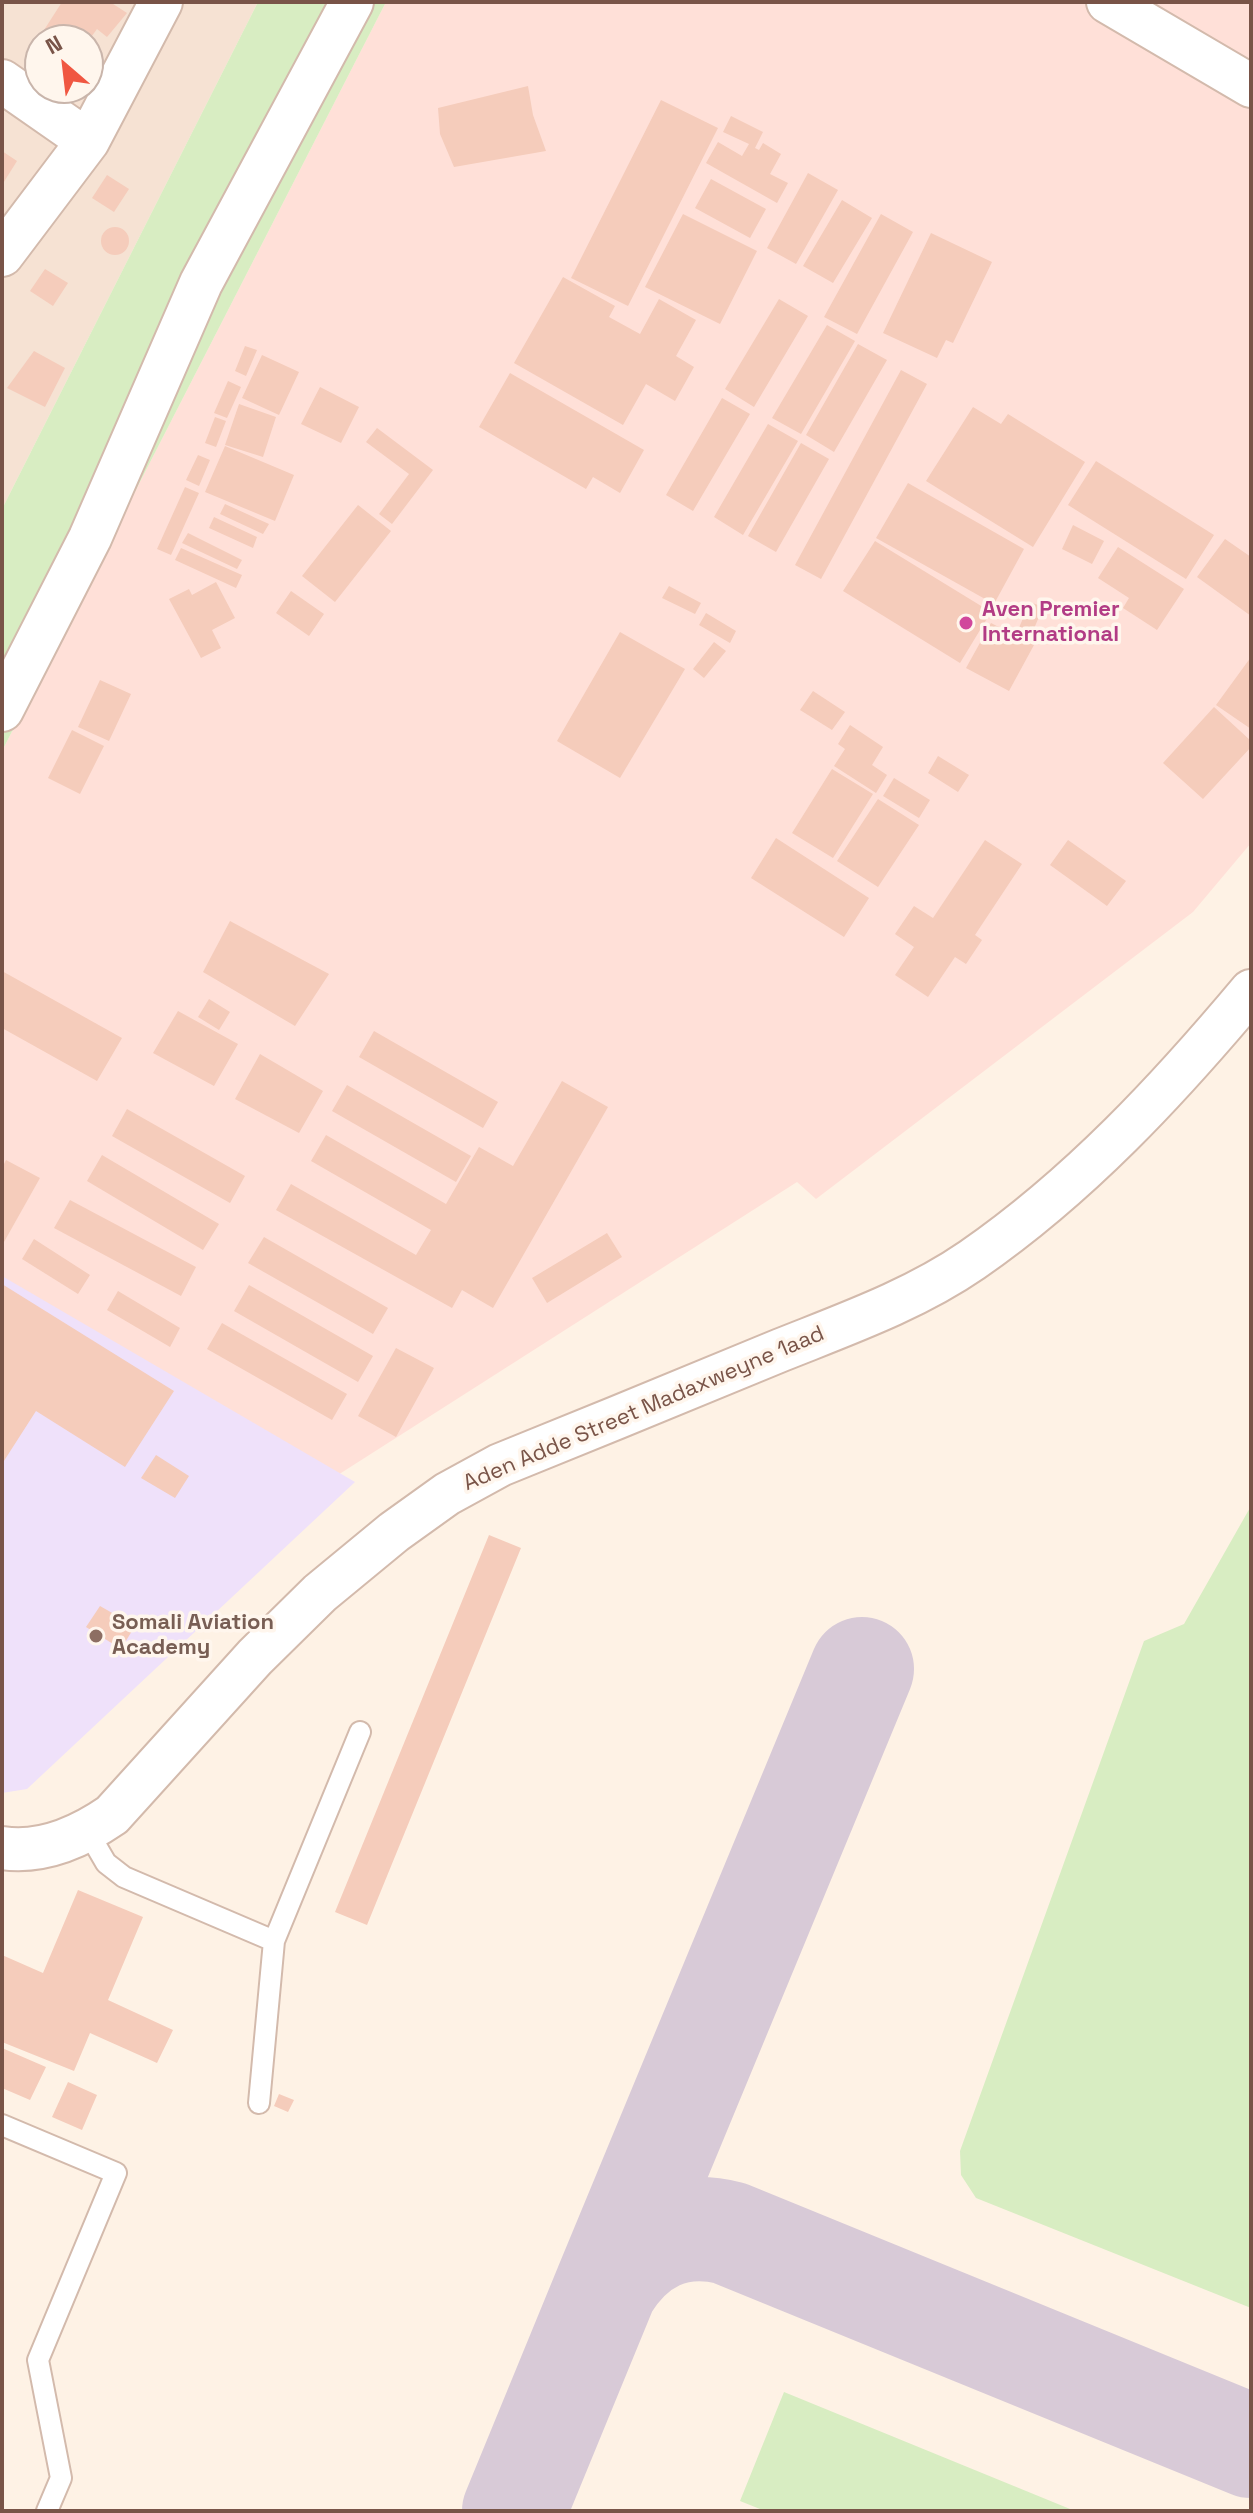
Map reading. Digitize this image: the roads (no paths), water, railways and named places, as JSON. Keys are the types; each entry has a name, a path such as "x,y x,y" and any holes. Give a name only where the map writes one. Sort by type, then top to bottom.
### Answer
{"street":[{"path":"2,255 88,141 161,2"},
{"path":"2,710 90,538 201,283 352,2"},
{"path":"1108,2 1251,86"},
{"path":"2,81 88,141"},
{"name":"Aden Adde Street Madaxweyne 1aad","path":"2,1848 50,1846 88,1832 112,1815 276,1636 320,1593 394,1532 447,1494 500,1465 901,1301 970,1261 1031,1217 1102,1155 1251,991"}],"lane":[{"path":"259,2103 274,1941 360,1732"},
{"path":"88,1832 106,1863 124,1877 274,1941"},
{"path":"2,2125 116,2173 38,2360 61,2478 47,2511"}],"place":[{"name":"Aven Premier International","path":"966,623"},
{"name":"Somali Aviation Academy","path":"96,1636"}]}
